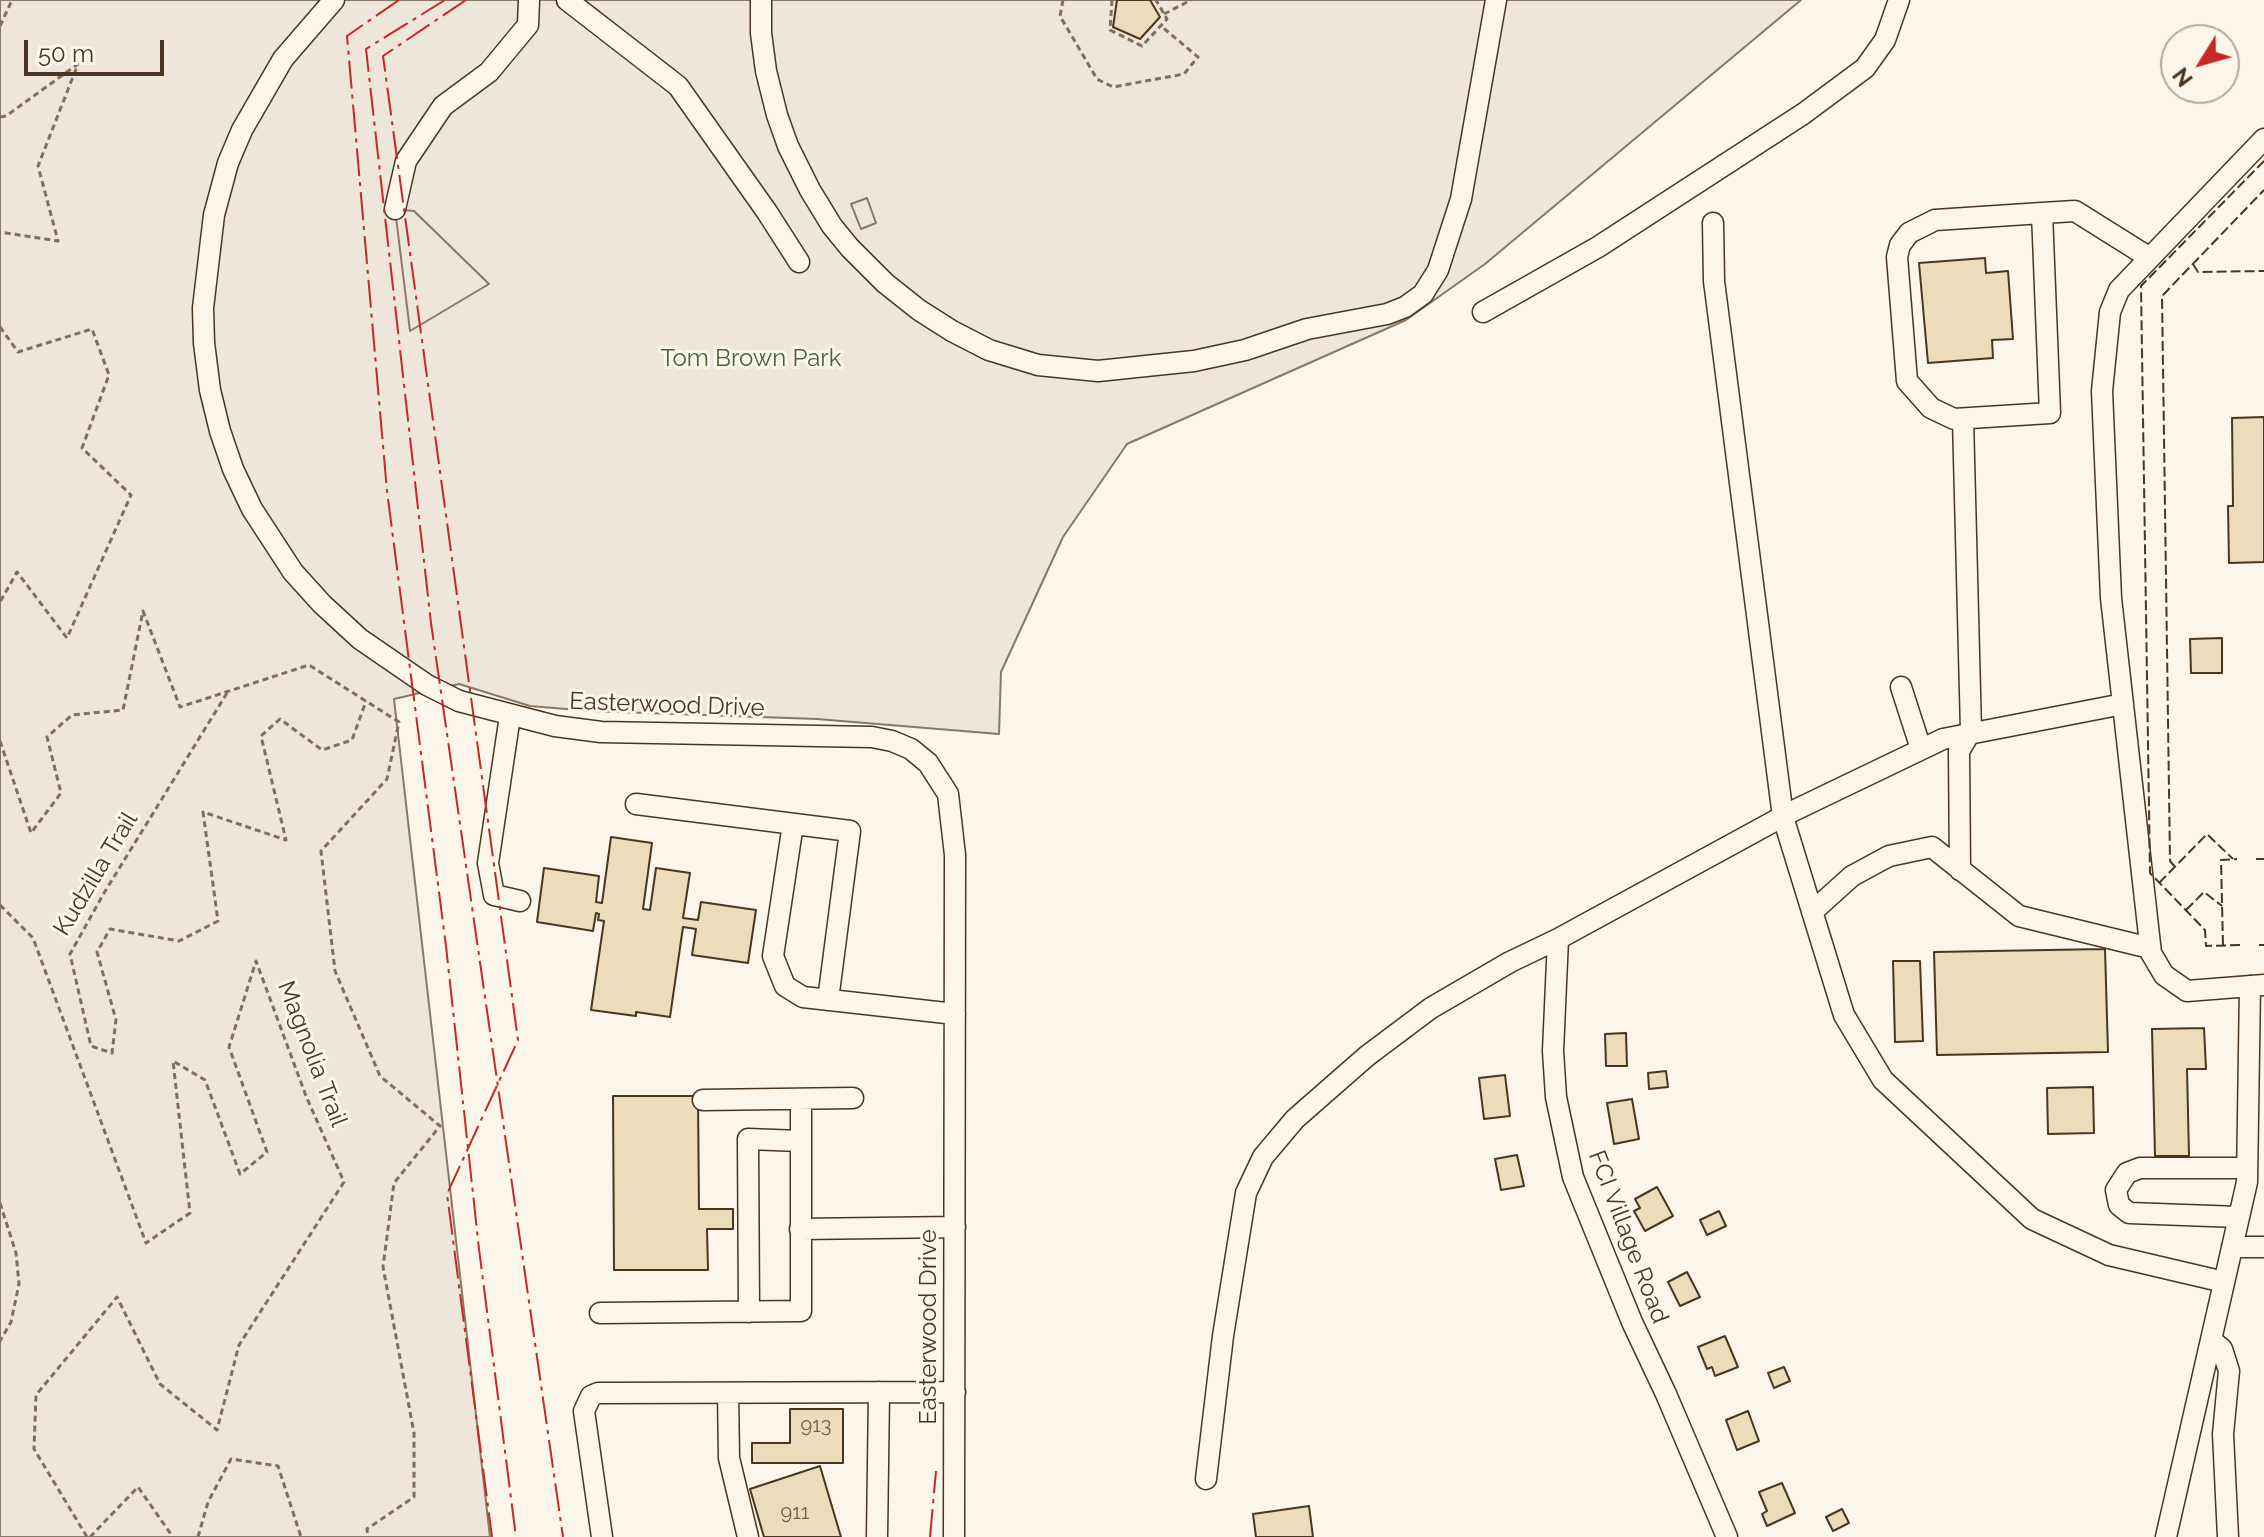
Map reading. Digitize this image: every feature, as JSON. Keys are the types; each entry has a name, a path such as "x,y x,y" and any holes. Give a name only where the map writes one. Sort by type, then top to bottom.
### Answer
{"street":[{"name":"Easterwood Drive","path":"334,0 283,59 258,98 228,163 214,215 203,308 206,359 217,418 233,469 252,509 293,572 360,639 427,685 459,701 555,726 601,732 872,737 911,749 928,763 948,794 955,855 954,1537"},
{"path":"395,209 406,161 443,106 489,72 528,25 529,0"},
{"path":"567,0 678,86 799,262"},
{"path":"761,0 766,71 788,146 810,190 850,248 885,283 919,310 976,344 1038,365 1098,371 1194,361 1245,350 1307,329 1387,314 1405,307 1423,294 1438,270 1461,199 1496,0"},
{"path":"1483,312 1598,247 1840,87 1865,68 1885,40 1899,0"},
{"path":"2166,1537 2247,1182 2257,986 2187,991 2164,975 2150,948 2111,598 2102,391 2110,312 2119,290 2264,139"},
{"path":"2042,213 2050,413 1954,419 1931,408 1907,381 1897,257 1900,245 1909,233 1935,220 2042,213 2075,211 2150,258"},
{"path":"1713,223 1714,281 1783,817 1844,1015 1883,1080 2032,1219 2109,1255 2224,1282"},
{"path":"1960,870 1959,751 1971,731 1963,419"},
{"path":"1901,687 1921,749"},
{"path":"1206,1479 1223,1336 1246,1193 1263,1157 1295,1119 1367,1056 1431,1008 1510,962 1783,817 1921,749 1971,731 2123,704"},
{"path":"510,716 488,863 494,895 520,901"},
{"path":"636,804 850,831 828,1000"},
{"path":"793,824 773,956 785,986 803,997 955,1014"},
{"path":"1812,912 1852,876 1889,856 1932,847 2019,916 2150,948"},
{"name":"FCI Village Road","path":"1558,939 1553,1051 1556,1097 1573,1177 1632,1322 1727,1537"},
{"path":"703,1100 853,1098"},
{"path":"600,1313 801,1311 801,1099"},
{"path":"749,1312 748,1139 800,1141"},
{"path":"2239,1217 2129,1213 2119,1205 2116,1190 2127,1173 2140,1168 2247,1168"},
{"path":"800,1229 955,1227"},
{"path":"2232,1247 2264,1247"},
{"path":"2211,1340 2222,1349 2229,1371 2223,1434 2228,1537"},
{"path":"877,1537 879,1392"},
{"path":"602,1537 584,1411 591,1396 598,1393 955,1392"},
{"path":"728,1393 729,1458 748,1537"}],"path":[{"path":"0,26 12,0"},
{"path":"1063,0 1060,16 1097,79 1113,87 1184,74 1198,57 1161,26"},
{"path":"1112,0 1110,30 1142,46 1167,19 1156,0"},
{"path":"1164,14 1191,0"},
{"path":"0,117 6,116 78,64 38,166 58,241 0,232"},
{"path":"0,327 18,352 92,329 109,375 82,448 131,495 67,638 17,572 0,602"},
{"path":"0,741 31,833 61,793 47,737 72,715 123,710 143,611 180,707 309,665 399,722 387,779 321,851 335,971 380,1076 440,1126 394,1183 383,1267 414,1433 414,1497 367,1529 368,1537"},
{"name":"Kudzilla Trail","path":"229,691 104,893 70,954 91,1046 112,1053 116,1020 97,952 110,929 179,941 218,921 203,812 286,840 261,736 280,719 322,750 352,740 366,701"},
{"name":"Magnolia Trail","path":"0,905 33,938 146,1243 190,1213 173,1061 205,1080 240,1174 267,1152 229,1047 256,961 306,1096 344,1182 239,1345 217,1430 160,1384 117,1297 36,1395 34,1449 89,1537 138,1487 173,1537"},
{"path":"0,1203 16,1253 19,1284 11,1322 0,1341"},
{"path":"198,1537 208,1502 231,1459 278,1466 301,1537"}],"green space":[{"name":"Tom Brown Park","path":"0,0 1801,0 1485,264 1406,320 1127,444 1063,537 1001,672 999,734 817,719 530,706 459,684 394,699 490,1537 0,1537"}],"shaded area":[{"path":"867,198 876,223 861,229 851,204"},
{"path":"395,209 414,211 489,284 410,331"}],"building":[{"path":"1117,0 1150,0 1160,17 1140,39 1113,27"},
{"path":"1985,258 1986,273 2008,271 2013,339 1992,340 1993,358 1928,363 1919,263"},
{"path":"2264,417 2264,562 2229,563 2228,506 2233,506 2232,418"},
{"path":"2222,638 2222,673 2191,673 2190,639"},
{"path":"611,837 652,843 643,909 650,910 656,868 690,873 683,918 698,920 701,902 756,910 748,963 692,955 696,929 683,927 670,1017 591,1010 604,921 598,920 599,914 596,913 593,931 537,922 544,868 599,876 596,902 602,903"},
{"path":"2105,949 2108,1052 1937,1055 1934,952"},
{"path":"1893,961 1920,961 1923,1041 1895,1042"},
{"path":"2204,1028 2206,1069 2187,1069 2189,1156 2155,1156 2152,1029"},
{"path":"1626,1033 1627,1066 1606,1066 1605,1034"},
{"path":"1666,1071 1668,1087 1649,1089 1648,1073"},
{"path":"1505,1075 1510,1116 1484,1119 1479,1078"},
{"path":"2093,1087 2094,1133 2048,1134 2047,1088"},
{"path":"613,1096 698,1096 699,1209 733,1209 733,1229 707,1229 708,1270 614,1270"},
{"path":"1632,1099 1639,1139 1614,1144 1607,1103"},
{"path":"1517,1155 1524,1186 1501,1190 1495,1159"},
{"path":"1657,1187 1673,1216 1645,1231 1634,1211 1640,1208 1635,1199"},
{"path":"1719,1211 1726,1226 1707,1235 1700,1220"},
{"path":"1687,1272 1700,1297 1680,1306 1668,1282"},
{"path":"1725,1336 1738,1367 1715,1376 1712,1367 1707,1369 1698,1347"},
{"path":"1784,1367 1790,1381 1774,1388 1768,1373"},
{"path":"790,1409 843,1409 843,1463 752,1463 752,1443 790,1443"},
{"path":"1748,1411 1759,1441 1737,1450 1726,1420"},
{"path":"820,1466 841,1537 764,1537 750,1489"},
{"path":"1782,1483 1795,1513 1767,1526 1762,1514 1767,1511 1759,1492"},
{"path":"1309,1506 1313,1537 1256,1537 1253,1514"},
{"path":"1842,1509 1849,1523 1833,1531 1826,1517"}],"fence":[{"path":"2240,945 2206,946 2205,930 2150,873 2141,286 2264,161"},
{"path":"2175,867 2170,861 2162,296 2264,190"},
{"path":"2193,264 2198,272 2264,271"},
{"path":"2159,883 2207,834 2233,859"},
{"path":"2223,945 2221,860 2237,859"},
{"path":"2256,859 2264,859"},
{"path":"2186,910 2204,892 2222,906"},
{"path":"2259,945 2264,945"}],"power":[{"path":"399,0 347,36 387,491 446,946 479,1249 516,1537"},
{"path":"445,0 366,49 431,623 563,1537"},
{"path":"466,0 383,56 518,1040 447,1194 492,1537"},
{"path":"930,1537 936,1471"}]}
